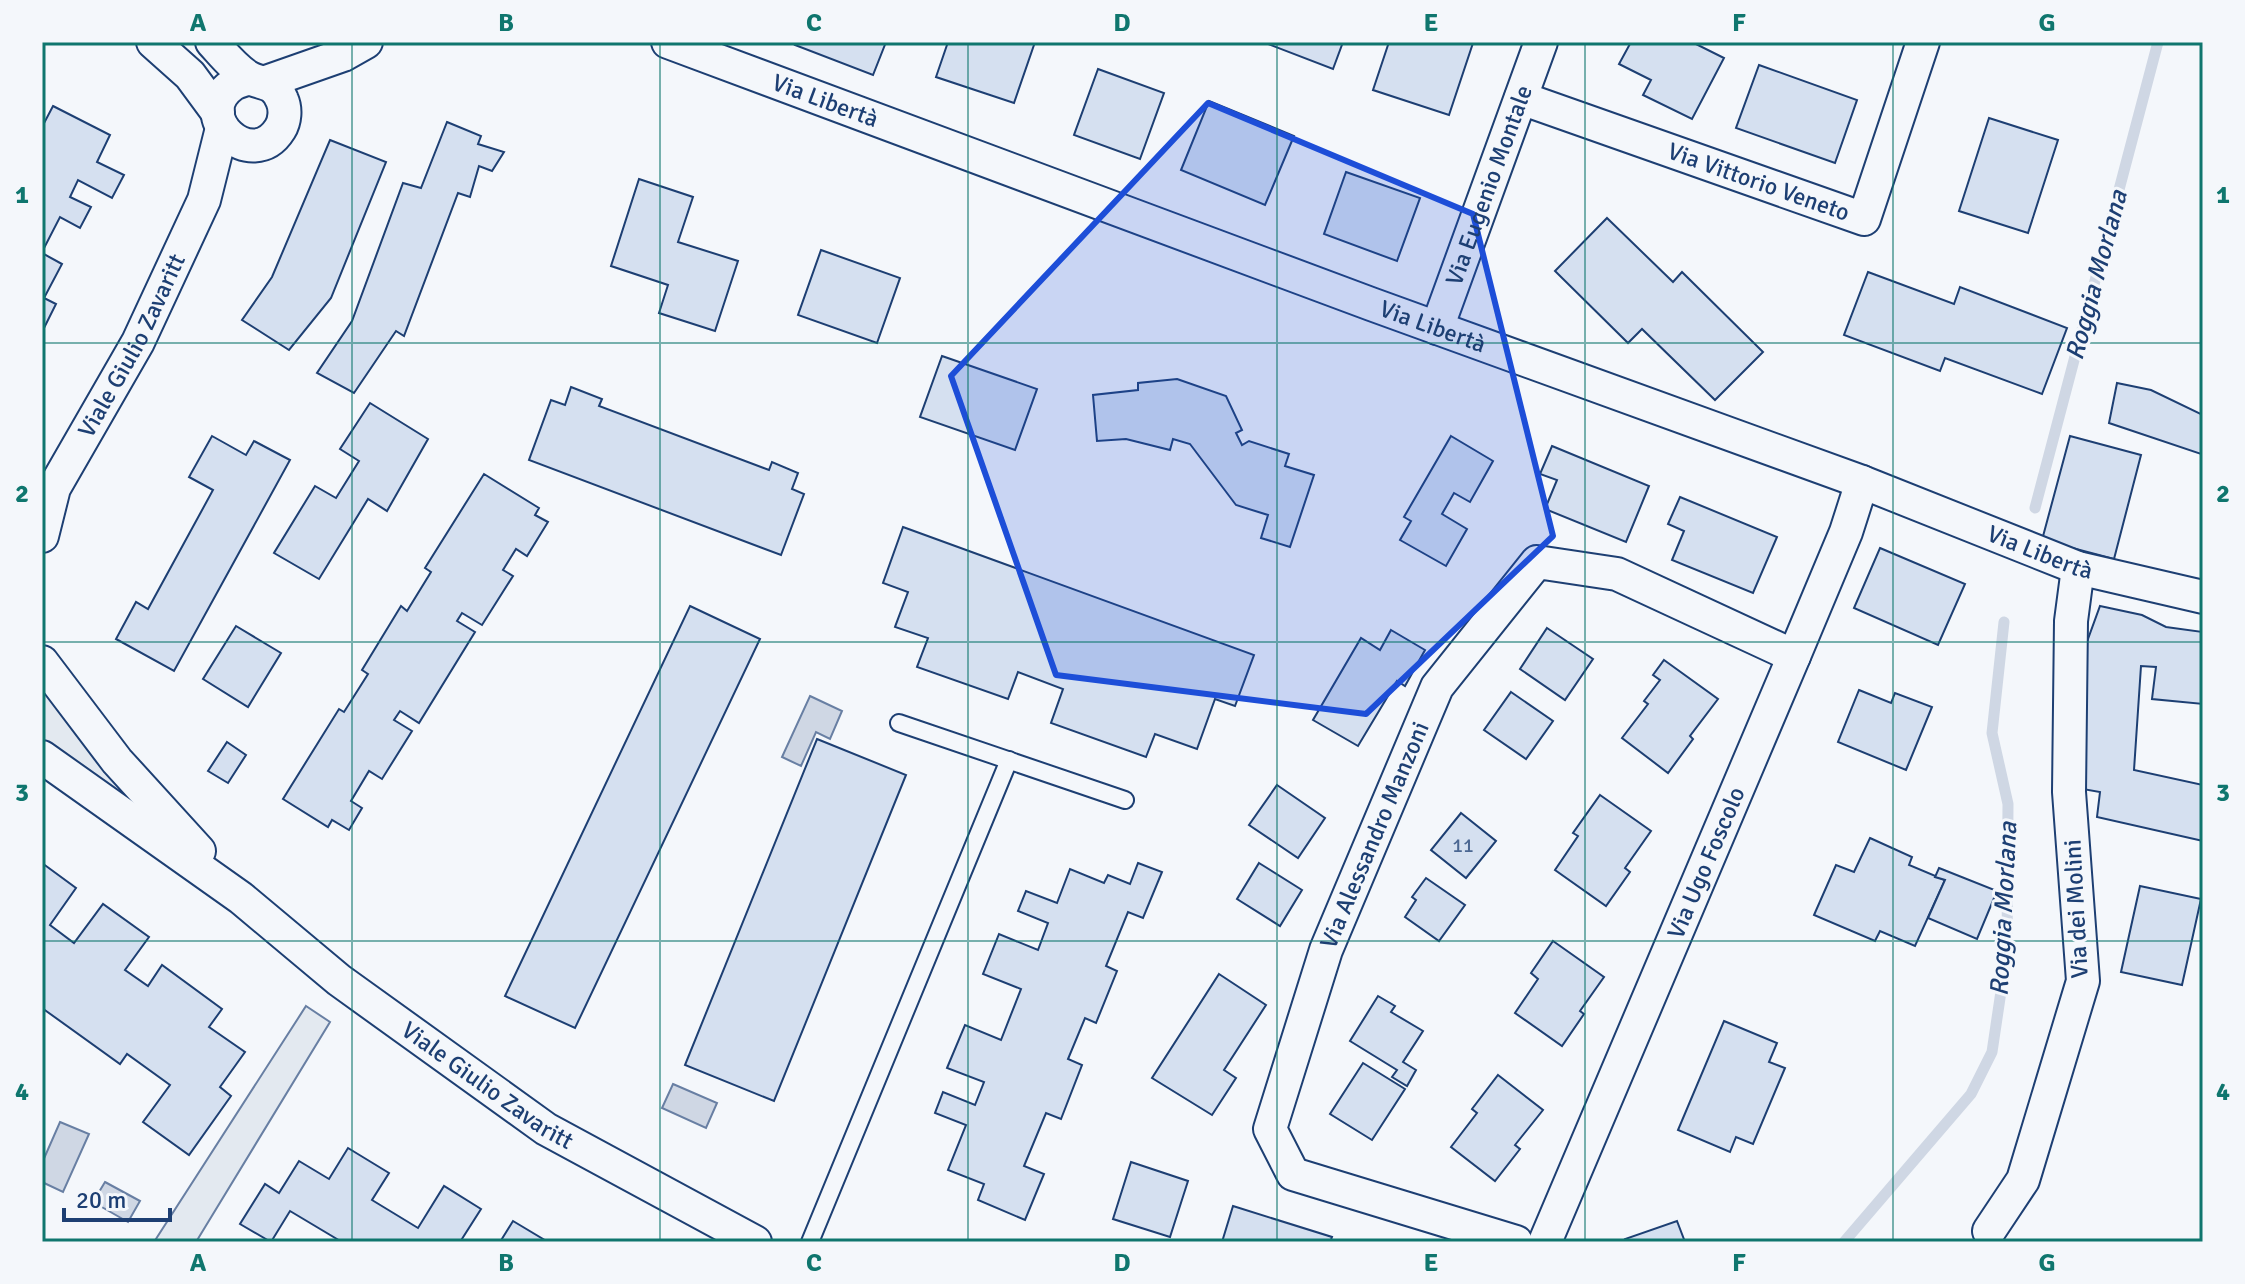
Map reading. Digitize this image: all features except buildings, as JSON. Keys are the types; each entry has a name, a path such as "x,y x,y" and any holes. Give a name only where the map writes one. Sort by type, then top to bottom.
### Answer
{"street":[{"path":"153,42 190,75 229,129 264,144 283,125 283,100 276,90 258,80 212,42"},
{"name":"Via Libertà","path":"668,42 1437,328 1862,482 2078,568 2203,597"},
{"name":"Via Eugenio Montale","path":"1437,328 1541,42"},
{"name":"Via Vittorio Veneto","path":"1521,98 1864,219 1923,42"},
{"path":"229,129 220,99 232,85 258,80 354,48"},
{"path":"285,113 354,48"},
{"name":"Viale Giulio Zavaritt","path":"42,536 48,492 138,342 204,200 229,129"},
{"name":"Via Ugo Foscolo","path":"1545,1242 1846,532 1862,482"},
{"name":"Via Alessandro Manzoni","path":"1516,1242 1293,1174 1270,1129 1326,950 1437,687 1537,562 1617,574 1794,656"},
{"name":"Via dei Molini","path":"1989,1231 2023,1180 2083,981 2069,792 2071,621 2078,568"},
{"name":"Viale Giulio Zavaritt","path":"42,662 117,761 241,898"},
{"name":"Viale Giulio Zavaritt","path":"42,757 241,898 339,980 546,1129 755,1242"}],"lane":[{"path":"899,723 1125,800"},
{"path":"810,1242 1009,760"}],"highlighted area":[{"path":"1208,103 1473,214 1553,536 1366,714 1056,675 951,376"}],"shaded area":[{"path":"42,682 66,721 142,808 109,792 42,740"},
{"path":"810,696 842,711 830,739 816,732 801,766 782,757"},
{"path":"306,1006 330,1022 196,1242 154,1242"},
{"path":"673,1084 717,1103 706,1128 662,1108"},
{"path":"60,1122 89,1134 63,1192 42,1182 42,1163"},
{"path":"105,1182 140,1201 128,1222 93,1202"}],"waterway":[{"name":"Roggia Morlana","path":"2035,508 2158,42"},
{"name":"Roggia Morlana","path":"1844,1242 1971,1094 1992,1052 2007,951 2008,804 1992,733 2004,622"}]}
